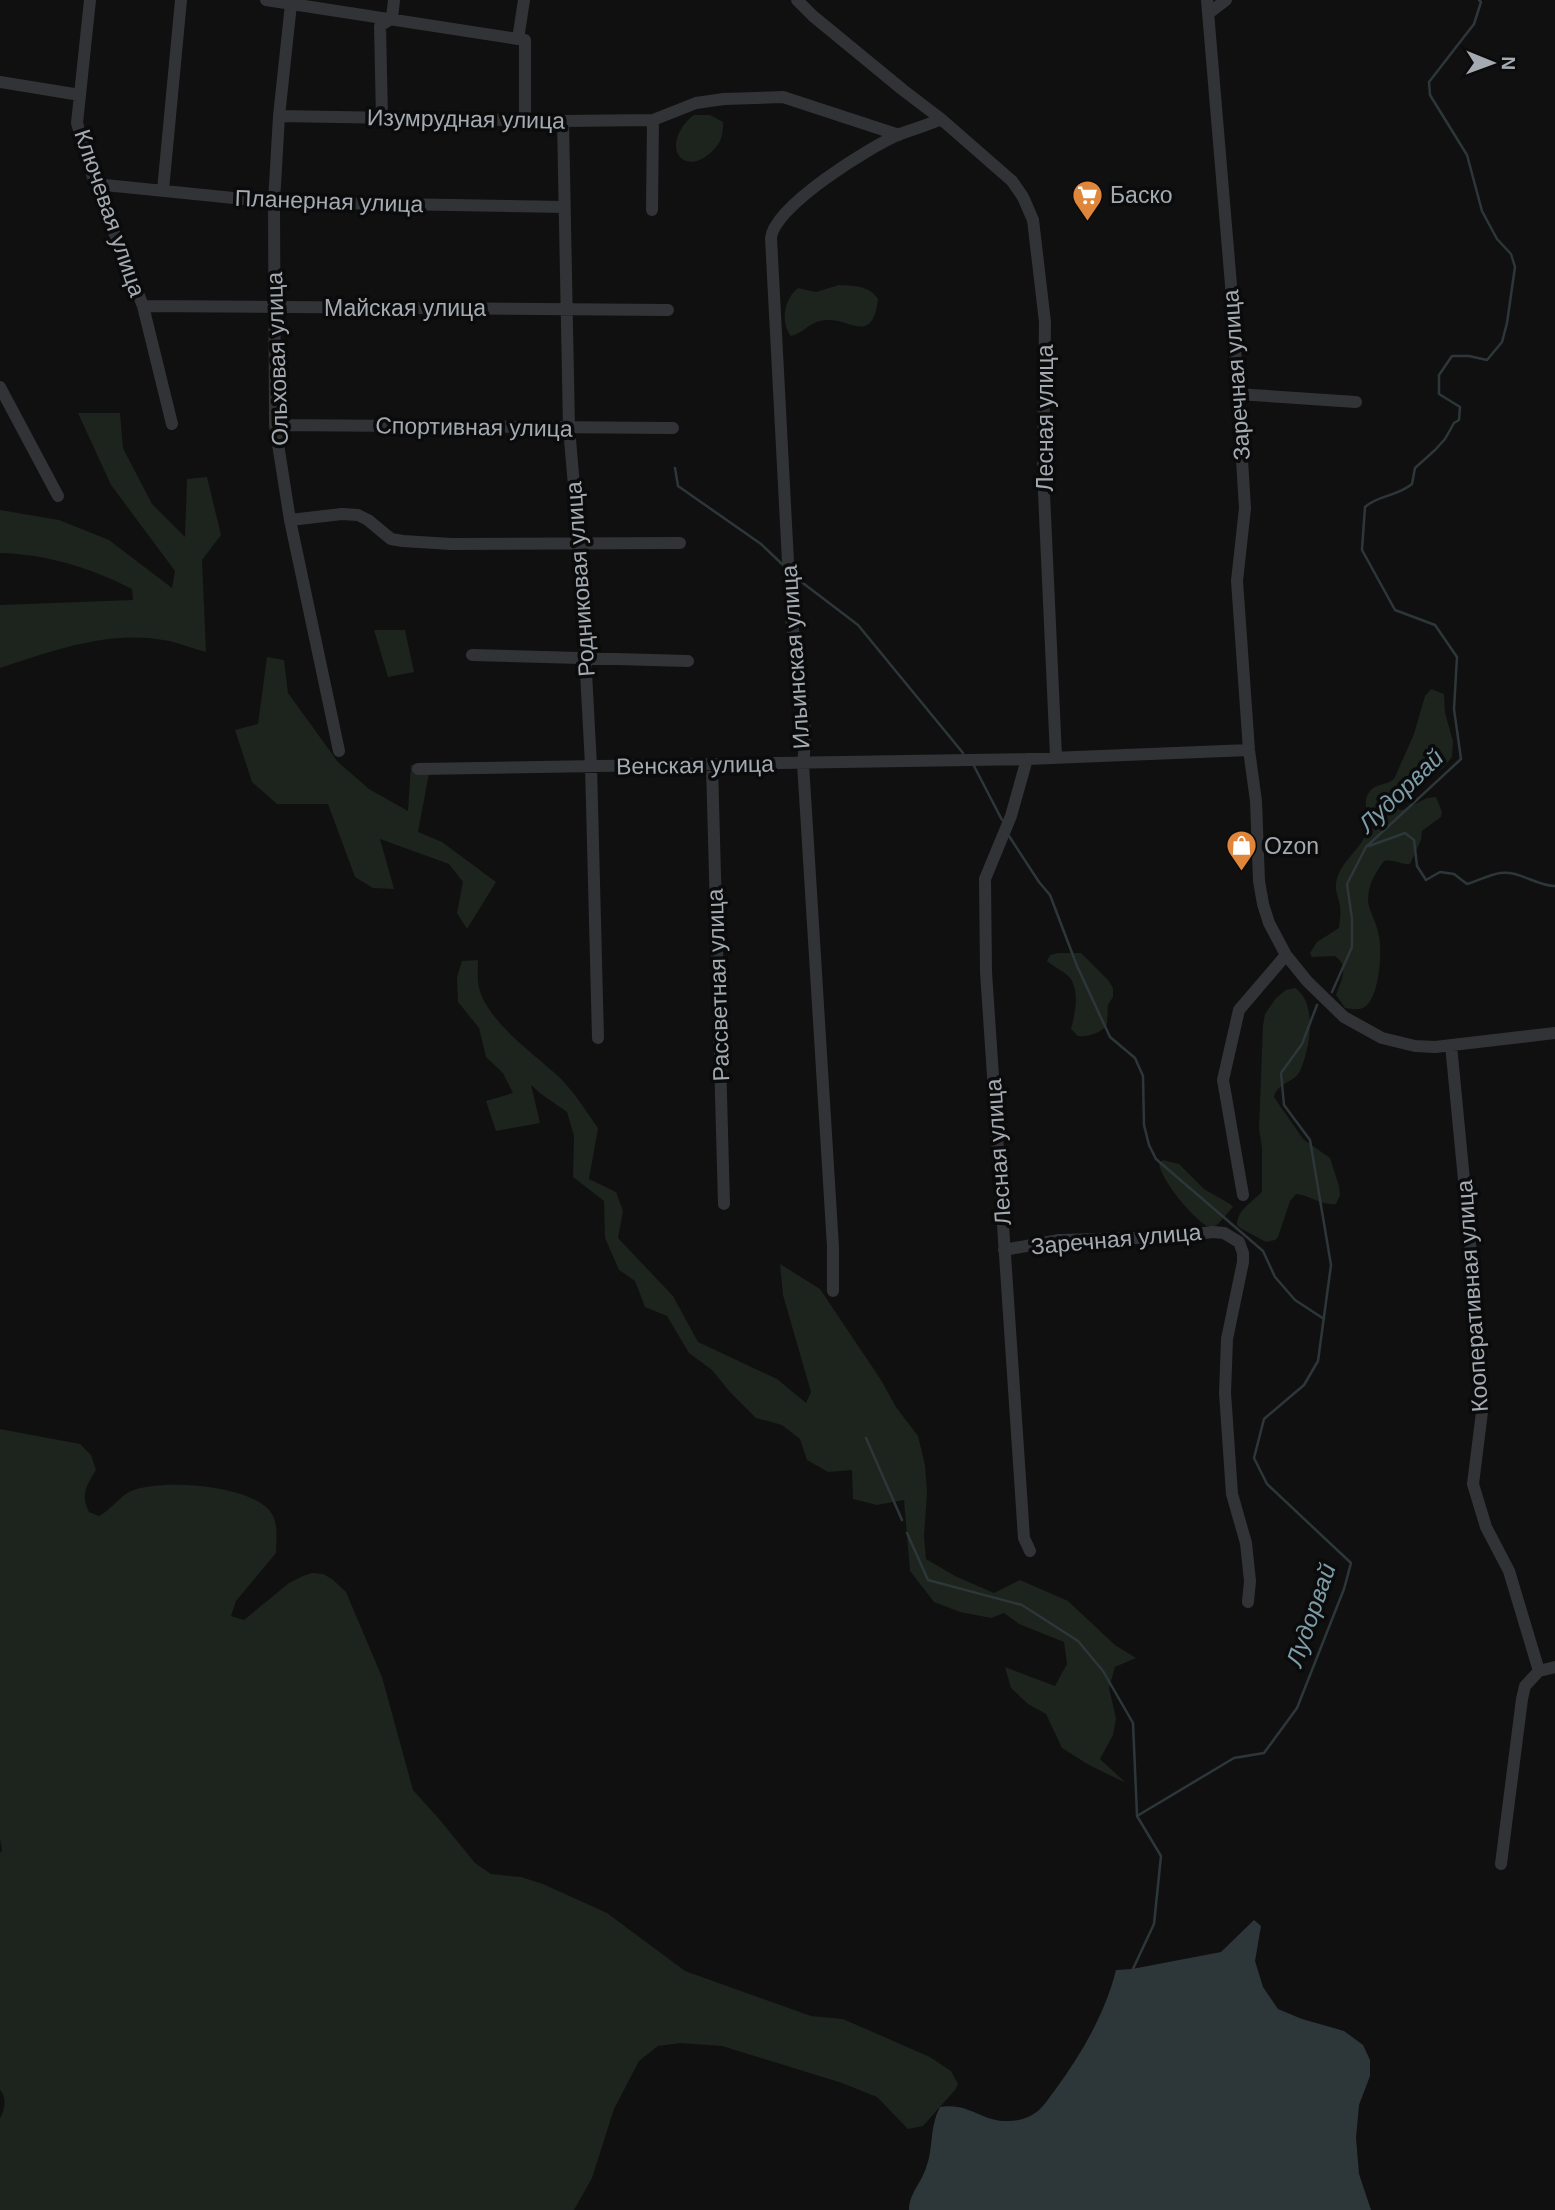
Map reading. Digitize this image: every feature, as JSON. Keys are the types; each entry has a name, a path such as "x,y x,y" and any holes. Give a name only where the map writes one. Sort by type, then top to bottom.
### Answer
{"street":[{"name":"Ключевая улица","path":"90,0 77,123 95,184 143,306 172,424"},
{"path":"163,190 181,0"},
{"path":"267,0 521,39"},
{"path":"382,118 380,26 392,18 394,0"},
{"path":"524,0 521,39 526,120"},
{"name":"Лесная улица","path":"797,0 843,41 941,118 1012,181 1033,220 1045,322 1043,471 1056,756"},
{"path":"1208,6 1226,0"},
{"name":"Ольховая улица","path":"291,4 279,116 274,202 275,425 290,520 339,751"},
{"name":"Заречная улица","path":"1208,6 1231,285 1245,508 1237,581 1249,750 1256,801 1259,881 1269,923 1286,955 1329,1005 1344,1017 1382,1038 1415,1046 1451,1045 1555,1033"},
{"path":"0,82 80,95"},
{"path":"652,210 653,120 696,103 782,97 899,135"},
{"name":"Изумрудная улица","path":"279,116 653,120"},
{"name":"Ильинская улица","path":"833,1291 834,1247 827,1121 819,1049 803,763 805,747 791,619 771,231 784,212 849,163 899,135 941,118"},
{"name":"Родниковая улица","path":"562,121 569,428 579,543 591,765 598,1038"},
{"name":"Планерная улица","path":"95,184 274,202 564,207"},
{"name":"Майская улица","path":"143,306 668,310"},
{"path":"0,387 58,496"},
{"path":"1237,394 1356,402"},
{"name":"Спортивная улица","path":"275,425 673,428"},
{"path":"290,520 342,514 358,515 391,539 451,544 681,543"},
{"path":"472,655 688,661"},
{"name":"Венская улица","path":"418,769 1027,759 1249,750"},
{"name":"Лесная улица","path":"1027,759 1011,816 985,879 986,972 1004,1250 1024,1538 1030,1551"},
{"name":"Рассветная улица","path":"712,766 724,1204"},
{"path":"1242,1195 1223,1080 1239,1010 1286,955"},
{"name":"Кооперативная улица","path":"1451,1045 1478,1325 1482,1412 1473,1484 1486,1527 1508,1571 1539,1671"},
{"name":"Заречная улица","path":"1004,1250 1059,1240 1172,1237 1213,1232 1224,1233 1238,1242 1243,1253 1243,1262 1227,1339 1225,1393 1232,1494 1248,1556 1248,1602"},
{"path":"1501,1864 1519,1712 1525,1686 1539,1671 1555,1667"}],"shaded area":[{"path":"694,115 710,115 723,122 723,133 715,149 704,158 692,162 681,158 677,153 676,141"},
{"path":"839,285 861,287 874,294 878,299 870,323 857,326 830,320 820,321 791,336 785,324 785,311 793,293 798,288 816,292"},
{"path":"78,413 120,413 123,448 152,504 185,537 187,479 207,477 221,535 202,560 206,652 169,641 126,638 83,643 0,668 0,605 133,600 132,589 85,569 51,559 0,553 0,510 59,520 109,540 172,588 175,571 111,485"},
{"path":"374,630 405,630 414,672 388,677"},
{"path":"267,657 284,660 288,693 338,762 369,789 408,811 411,765 431,763 418,832 442,842 496,882 467,929 457,913 463,882 449,864 380,839 394,889 373,888 355,877 328,804 277,804 252,782 235,730 258,724"},
{"path":"1431,689 1444,694 1445,713 1453,741 1452,757 1443,768 1414,785 1396,802 1399,810 1403,810 1427,798 1436,797 1442,812 1441,817 1422,831 1421,840 1410,864 1384,861 1373,880 1368,901 1379,939 1377,982 1366,1006 1359,1009 1345,1008 1336,995 1343,974 1340,960 1335,956 1312,957 1310,953 1317,942 1339,928 1340,909 1336,884 1341,869 1366,835 1369,823 1367,796 1375,787 1394,779 1414,734 1425,696"},
{"path":"1081,953 1113,988 1113,997 1108,1005 1107,1025 1098,1032 1078,1036 1071,1029 1076,1003 1073,984 1068,976 1047,961 1050,955"},
{"path":"478,960 479,988 492,1013 512,1036 564,1082 598,1128 589,1179 616,1192 623,1211 618,1238 673,1296 698,1342 777,1379 806,1403 811,1392 783,1295 780,1264 820,1289 896,1407 918,1436 925,1465 927,1492 924,1536 926,1559 957,1577 994,1593 1020,1580 1068,1601 1115,1645 1136,1658 1115,1667 1109,1688 1116,1718 1113,1735 1100,1759 1126,1783 1062,1748 1046,1714 1028,1704 1011,1688 1005,1667 1055,1686 1067,1664 1064,1642 1019,1624 1004,1613 991,1618 960,1612 934,1602 910,1571 904,1500 877,1505 853,1499 852,1470 828,1472 807,1460 800,1439 782,1425 756,1418 712,1370 689,1353 667,1316 645,1307 635,1281 619,1270 605,1238 604,1201 573,1177 574,1136 567,1112 531,1085 540,1123 496,1131 486,1101 513,1093 503,1073 486,1057 479,1028 458,1002 457,977 462,961"},
{"path":"1295,988 1307,1004 1310,1027 1307,1051 1300,1071 1278,1089 1274,1097 1303,1139 1330,1158 1340,1195 1336,1204 1331,1204 1296,1194 1290,1201 1278,1237 1266,1242 1237,1225 1242,1211 1262,1192 1259,1128 1265,1014 1276,998 1286,990"},
{"path":"1163,1160 1179,1164 1204,1189 1233,1207 1218,1224 1211,1228 1204,1224 1179,1199 1161,1170 1159,1163"},
{"path":"0,1429 80,1444 91,1455 96,1470 86,1490 86,1506 89,1512 99,1516 129,1492 159,1485 220,1489 239,1493 266,1507 275,1523 276,1553 236,1601 231,1616 244,1620 289,1583 312,1573 323,1574 332,1579 346,1592 382,1677 413,1790 475,1863 491,1874 521,1877 543,1884 607,1913 685,1971 811,2016 843,2019 930,2057 951,2071 958,2084 955,2090 923,2126 908,2129 877,2097 842,2083 722,2046 680,2043 658,2046 639,2061 614,2109 592,2178 574,2210 0,2210 0,2118 4,2096 0,2090"},
{"path":"1254,1920 1261,1926 1255,1961 1263,1987 1278,2009 1344,2031 1363,2045 1370,2060 1370,2076 1359,2105 1356,2138 1359,2174 1371,2210 909,2210 928,2160 934,2122 940,2107 959,2107 990,2119 1012,2121 1035,2113 1055,2090 1083,2047 1106,2002 1116,1970 1221,1952"}],"waterway":[{"name":"Лудорвай","path":"1332,992 1352,947 1352,919 1347,884 1366,847 1461,759 1454,709 1457,657 1435,625 1395,610 1362,550 1365,507 1412,484 1415,468 1435,450 1459,420 1460,407 1439,394 1439,375 1452,356 1487,360 1502,342 1507,323 1515,267 1511,254 1497,239 1482,211 1467,155 1430,95 1429,82 1474,24 1481,2 1479,0"},
{"path":"675,468 678,486 761,544 782,564"},
{"path":"795,577 858,625 963,753"},
{"path":"974,766 1002,820"},
{"path":"1369,846 1405,833 1414,840 1417,866 1426,880 1440,872 1454,874 1467,884 1507,873 1555,886"},
{"path":"1009,836 1050,895 1077,966 1110,1037 1135,1058 1143,1076 1144,1125 1156,1159 1263,1251 1275,1277 1295,1300 1324,1319"},
{"name":"Лудорвай","path":"1132,1971 1154,1924 1161,1856 1137,1816 1234,1758 1264,1753 1297,1708 1344,1589 1351,1563 1267,1484 1254,1458 1264,1419 1304,1385 1318,1361 1331,1265 1310,1140 1284,1105 1281,1073 1302,1044 1317,1005"},
{"path":"866,1438 902,1520"},
{"path":"907,1533 928,1580 1022,1605 1078,1641 1103,1671 1133,1723 1137,1815"}],"place":[{"name":"Баско","path":"1087,222"},
{"name":"Ozon","path":"1241,873"}]}
